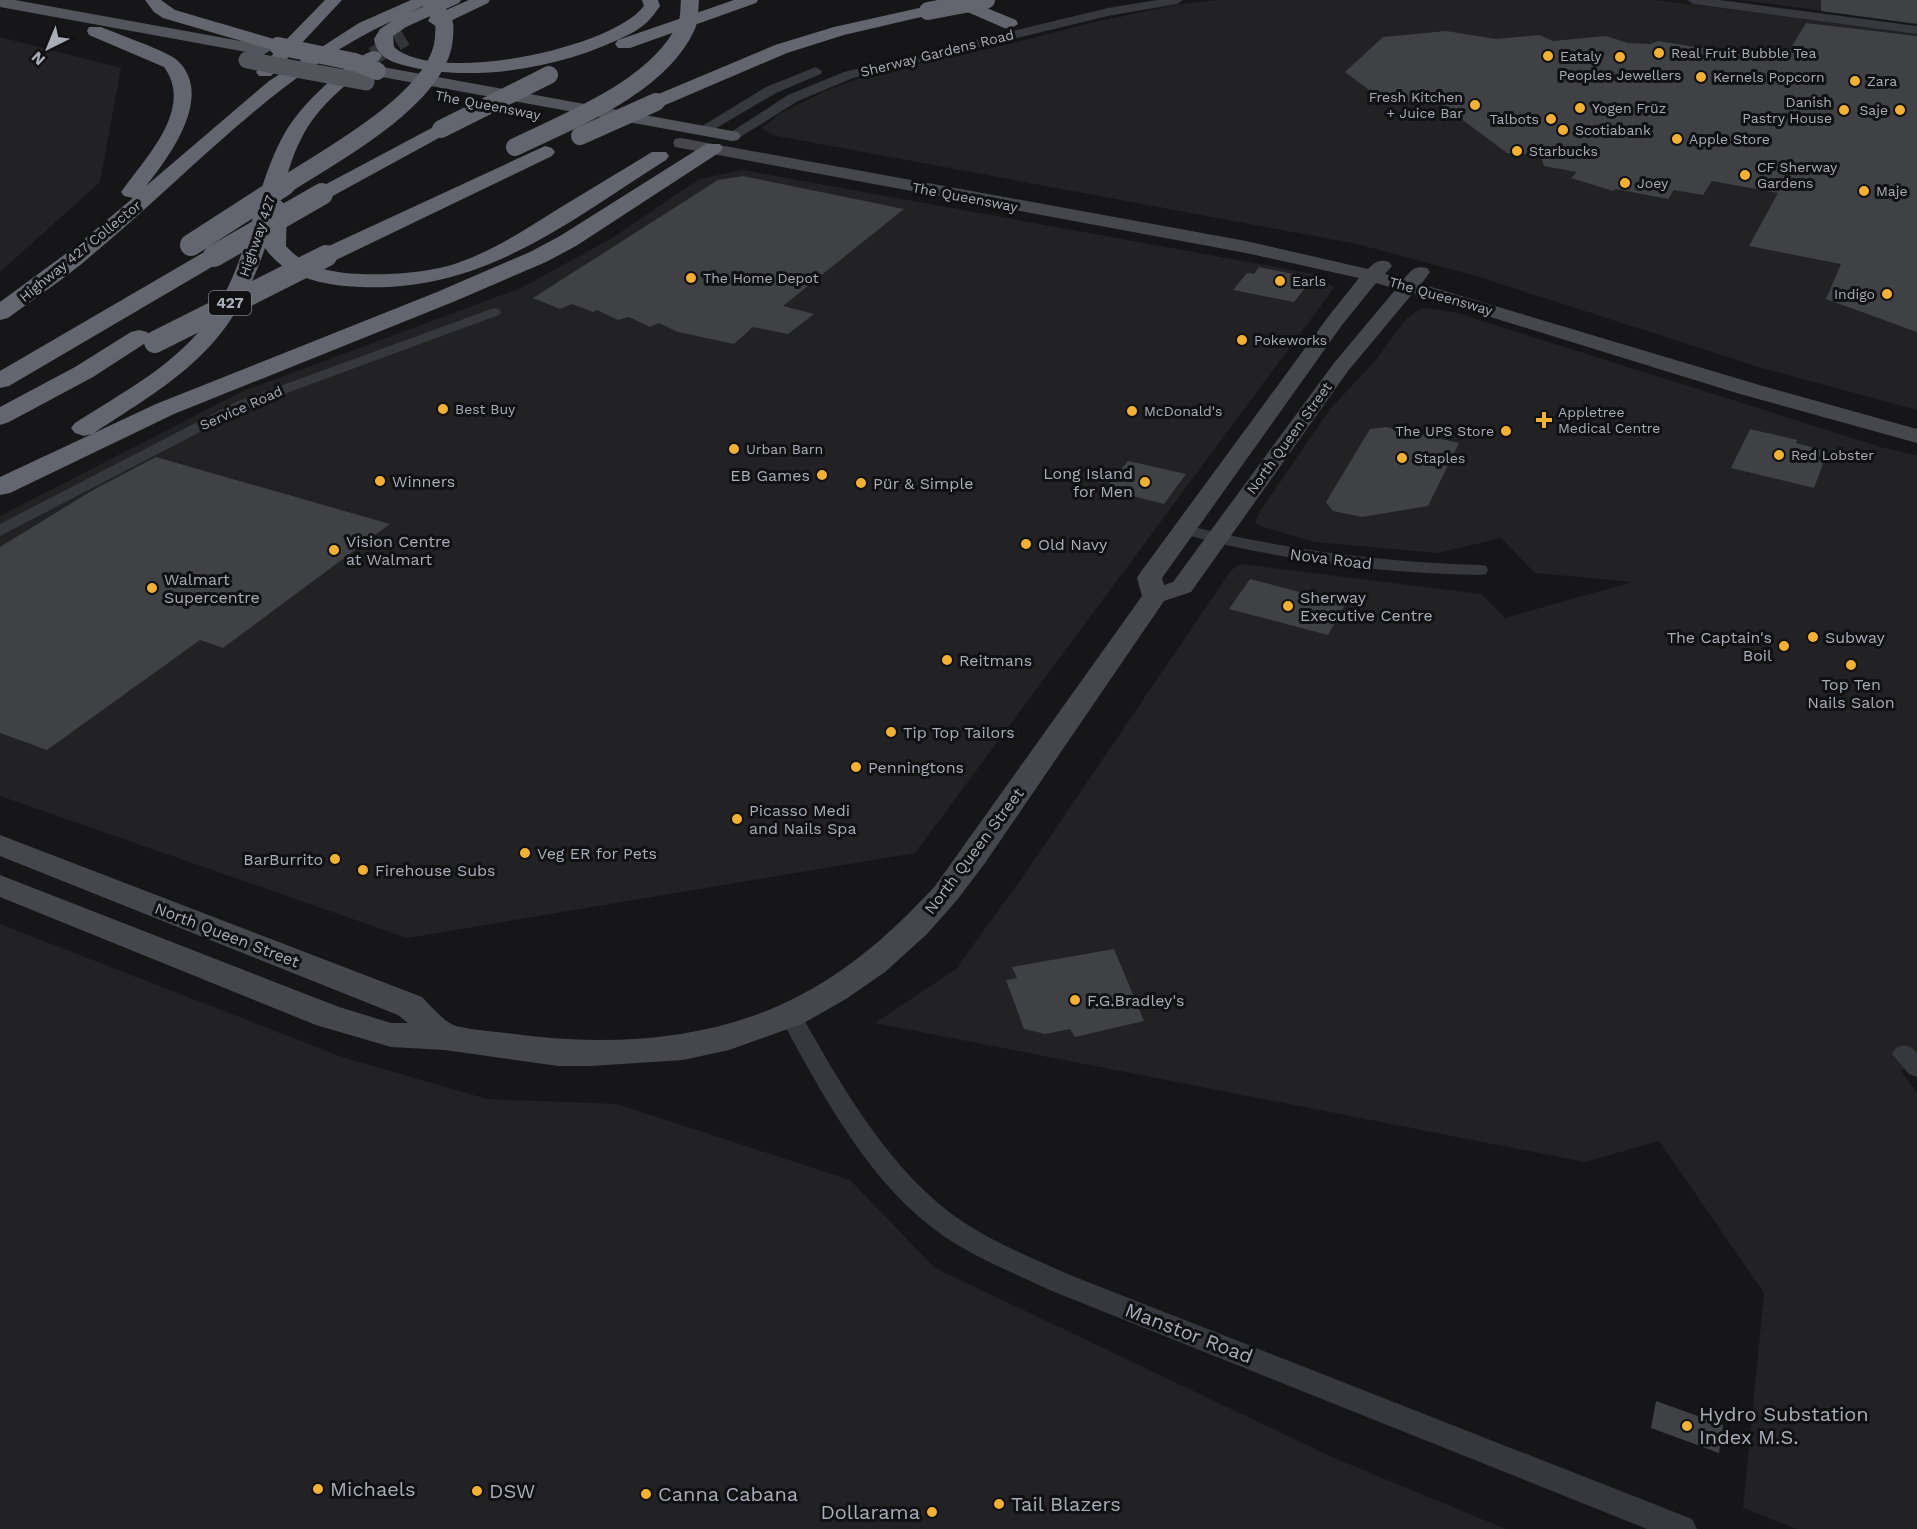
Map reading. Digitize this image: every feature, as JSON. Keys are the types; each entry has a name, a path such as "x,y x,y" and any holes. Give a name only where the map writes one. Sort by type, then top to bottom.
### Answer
{"highway":[{"path":"153,0 160,9 177,17 271,48 355,62 372,70"},
{"path":"159,187 334,0"},
{"path":"159,187 274,86 365,27 424,0"},
{"path":"0,363 191,246 350,143 408,101 437,65 443,45 444,24 440,13 430,0"},
{"path":"453,0 411,18 390,30 383,39 385,49 392,55 405,60 440,67 471,69 510,65 570,50 625,30 647,16 652,6 650,0"},
{"path":"405,37 482,0"},
{"path":"0,417 603,102 650,71 678,43 690,20 690,0"},
{"path":"0,381 322,194 441,129 549,75 663,29 750,0"},
{"path":"953,0 1010,24"},
{"path":"318,252 656,102 781,50 840,31 986,0"},
{"path":"83,252 166,146 180,110 184,85 176,69 170,63 95,31"},
{"name":"Highway 427","path":"0,479 83,429 156,381 201,344 221,320 246,273 279,168 298,126 311,110 372,70"},
{"path":"0,487 165,409 445,297 538,257 568,241 715,138"},
{"path":"279,168 274,247 289,263 318,275 361,280 401,280 458,269 501,252 681,143"},
{"name":"Highway 427 Collector","path":"0,313 83,252 159,187"}],"main road":[{"path":"0,2 271,48"},
{"name":"The Queensway","path":"0,14 247,60 372,70 715,138 1256,250 1372,277 1414,279 1917,416"},
{"name":"The Queensway","path":"372,70 681,143 715,138 1250,234 1386,262 1414,279 1706,376 1917,436"},
{"name":"North Queen Street","path":"1155,596 1149,578 1335,321 1386,262"},
{"name":"North Queen Street","path":"0,885 328,1016 391,1035 446,1037 558,1053 633,1051 683,1047 729,1036 790,1015 834,991 874,964 916,926 945,893 974,856 1155,596 1182,587 1341,367 1414,279"},
{"path":"1706,376 1734,373 1773,378"},
{"name":"North Queen Street","path":"0,845 410,1006 446,1037"}],"street":[{"name":"Sherway Gardens Road","path":"715,138 793,98 839,78 1128,0"},
{"path":"1010,24 1045,27 1108,12 1177,0"},
{"path":"1693,0 1917,30"},
{"name":"Sherway Gardens Road","path":"977,30 1010,24"},
{"name":"Sherway Gardens Road","path":"715,138 761,94 795,78 856,59"},
{"name":"Service Road","path":"0,531 242,405 494,312"},
{"name":"Nova Road","path":"1185,530 1216,539 1330,560 1437,569 1480,570"},
{"name":"Manstor Road","path":"790,1015 814,1060 888,1167 941,1220 995,1252 1061,1283 1682,1529"}],"shaded area":[{"name":"CF Sherway Gardens","path":"1217,0 1655,0 1917,33 1917,410 1762,368 1476,276 1357,244 772,135 762,128 781,113 825,91 874,73 1009,44 1094,22 1176,5"},
{"path":"1740,0 1917,0 1917,23"},
{"path":"0,37 121,68 100,182 0,272"},
{"path":"743,170 1320,275 1334,288 915,853 407,938 0,796 0,516 243,391 521,288 612,238 699,179"},
{"path":"1424,308 1454,312 1884,448 1917,455 1917,1066 1900,1070 1917,1092 1917,1529 1797,1529 1743,1508 1764,1293 1659,1141 1585,1162 875,1023 956,969 1024,875 1232,569 1241,564 1481,594 1505,618 1632,582 1535,573 1501,538 1438,553 1315,542 1260,526 1255,522 1260,511 1331,408 1375,361 1406,319"},
{"path":"0,924 345,1058 487,1099 617,1104 850,1180 935,1268 1334,1458 1506,1529 0,1529"}],"building":[{"path":"1821,0 1917,0 1917,24 1821,11"},
{"name":"CF Sherway Gardens","path":"1806,23 1917,36 1917,332 1826,299 1841,264 1749,246 1778,193 1712,181 1703,195 1674,190 1668,199 1616,189 1613,191 1571,178 1577,172 1544,166 1540,155 1507,153 1440,103 1427,105 1377,96 1345,72 1383,37 1446,31 1496,39 1539,35 1553,41 1606,36 1628,43 1650,44 1658,41 1783,61"},
{"name":"The Home Depot","path":"743,176 904,209 783,306 814,314 788,334 753,327 734,344 678,332 659,323 650,327 629,317 618,320 597,310 593,312 572,304 560,309 533,298 718,180"},
{"name":"Earls","path":"1259,267 1313,278 1294,302 1233,290 1247,273 1254,274"},
{"name":"Staples","path":"1386,427 1459,443 1428,506 1362,517 1333,511 1326,502 1370,429"},
{"name":"Red Lobster","path":"1750,429 1797,440 1796,443 1822,450 1818,460 1824,461 1814,488 1731,468"},
{"name":"Walmart Supercentre","path":"156,457 390,524 223,648 200,640 47,750 0,733 0,547 93,490"},
{"name":"Long Island for Men","path":"1128,461 1186,474 1164,504 1105,489"},
{"name":"Sherway Executive Centre","path":"1250,579 1345,604 1328,635 1229,609"},
{"name":"F.G.Bradley's","path":"1114,949 1144,1021 1075,1037 1070,1029 1045,1034 1024,1029 1006,980 1017,978 1012,967"},
{"name":"Hydro Substation Index M.S.","path":"1656,1401 1723,1425 1719,1453 1651,1428"}],"tunnel":[{"path":"373,56 405,37"}],"place":[{"name":"Real Fruit Bubble Tea","path":"1659,53"},
{"name":"Eataly","path":"1548,56"},
{"name":"Peoples Jewellers","path":"1620,57"},
{"name":"Kernels Popcorn","path":"1701,77"},
{"name":"Zara","path":"1855,81"},
{"name":"Fresh Kitchen + Juice Bar","path":"1475,105"},
{"name":"Yogen Früz","path":"1580,108"},
{"name":"Danish Pastry House","path":"1844,110"},
{"name":"Saje","path":"1900,110"},
{"name":"Talbots","path":"1551,119"},
{"name":"Scotiabank","path":"1563,130"},
{"name":"Apple Store","path":"1677,139"},
{"name":"Starbucks","path":"1517,151"},
{"name":"CF Sherway Gardens","path":"1745,175"},
{"name":"Joey","path":"1625,183"},
{"name":"Maje","path":"1864,191"},
{"name":"The Home Depot","path":"691,278"},
{"name":"Earls","path":"1280,281"},
{"name":"Indigo","path":"1887,294"},
{"name":"Pokeworks","path":"1242,340"},
{"name":"Best Buy","path":"443,409"},
{"name":"McDonald's","path":"1132,411"},
{"name":"Appletree Medical Centre","path":"1544,420"},
{"name":"The UPS Store","path":"1506,431"},
{"name":"Urban Barn","path":"734,449"},
{"name":"Red Lobster","path":"1779,455"},
{"name":"Staples","path":"1402,458"},
{"name":"EB Games","path":"822,475"},
{"name":"Winners","path":"380,481"},
{"name":"Long Island for Men","path":"1145,482"},
{"name":"Pür & Simple","path":"861,483"},
{"name":"Old Navy","path":"1026,544"},
{"name":"Vision Centre at Walmart","path":"334,550"},
{"name":"Walmart Supercentre","path":"152,588"},
{"name":"Sherway Executive Centre","path":"1288,606"},
{"name":"Subway","path":"1813,637"},
{"name":"The Captain's Boil","path":"1784,646"},
{"name":"Reitmans","path":"947,660"},
{"name":"Top Ten Nails Salon","path":"1851,665"},
{"name":"Tip Top Tailors","path":"891,732"},
{"name":"Penningtons","path":"856,767"},
{"name":"Picasso Medi and Nails Spa","path":"737,819"},
{"name":"Veg ER for Pets","path":"525,853"},
{"name":"BarBurrito","path":"335,859"},
{"name":"Firehouse Subs","path":"363,870"},
{"name":"F.G.Bradley's","path":"1075,1000"},
{"name":"Hydro Substation Index M.S.","path":"1687,1426"},
{"name":"Michaels","path":"318,1489"},
{"name":"DSW","path":"477,1491"},
{"name":"Canna Cabana","path":"646,1494"},
{"name":"Tail Blazers","path":"999,1504"},
{"name":"Dollarama","path":"932,1512"}]}
